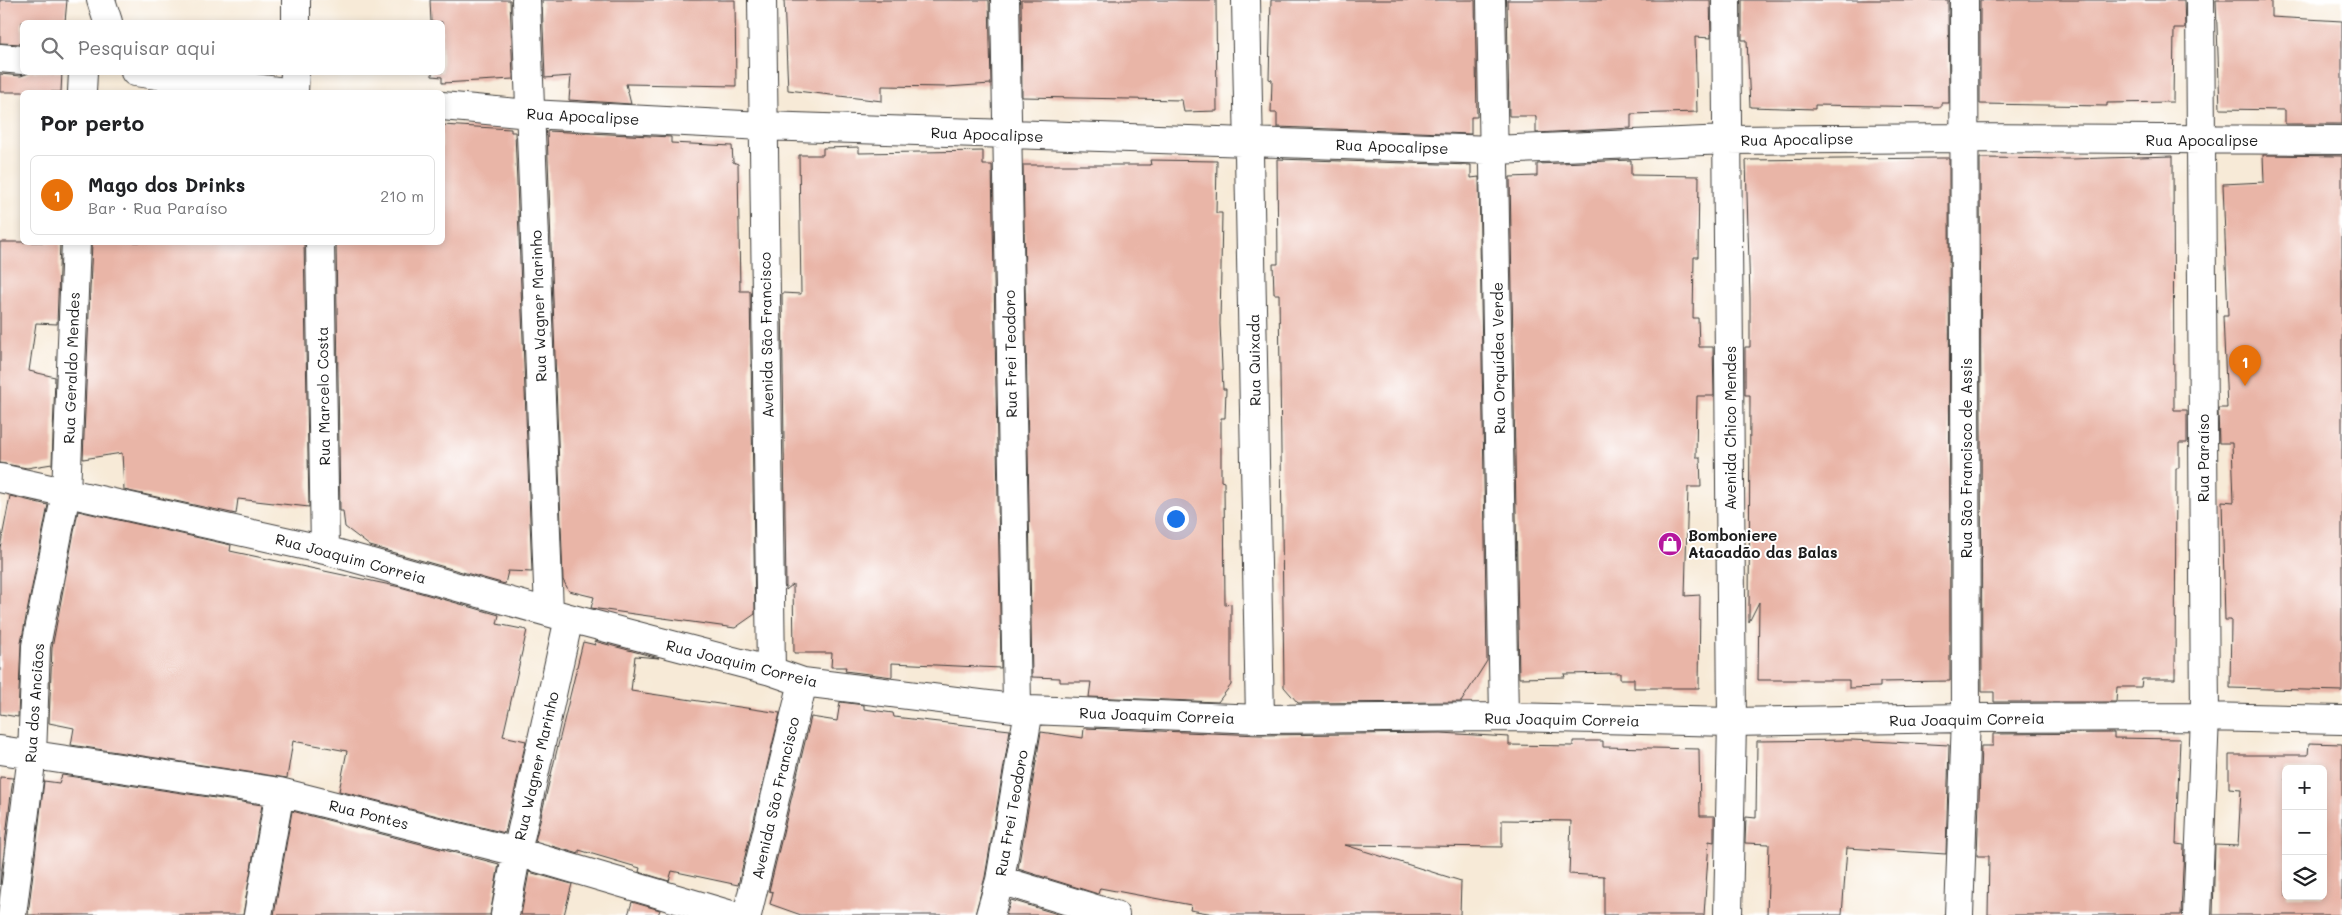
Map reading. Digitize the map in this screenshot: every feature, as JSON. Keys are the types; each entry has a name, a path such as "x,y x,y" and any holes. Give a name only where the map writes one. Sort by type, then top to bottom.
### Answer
{"street":[{"path":"101,0 107,20"},
{"path":"296,0 296,20"},
{"name":"Rua Wagner Marinho","path":"505,915 559,615 530,114 526,0"},
{"name":"Avenida São Francisco","path":"762,0 771,671"},
{"name":"Rua Frei Teodoro","path":"990,915 1000,880 1023,709 1006,135 1005,0"},
{"name":"Rua Quixada","path":"1246,0 1260,719"},
{"name":"Rua Orquídea Verde","path":"1491,0 1504,717"},
{"name":"Avenida Chico Mendes","path":"1726,0 1732,722 1728,915"},
{"name":"Rua São Francisco de Assis","path":"1959,915 1966,718 1964,0"},
{"name":"Rua Paraíso","path":"2198,915 2204,717 2200,0"},
{"path":"0,58 20,60"},
{"path":"82,90 83,75"},
{"path":"158,75 270,90"},
{"path":"294,75 294,90"},
{"name":"Rua Apocalipse","path":"445,106 530,114 763,126 1494,150 1727,140 1965,138 2342,140"},
{"name":"Rua Geraldo Mendes","path":"66,493 76,245"},
{"name":"Rua Marcelo Costa","path":"320,245 325,550"},
{"name":"Rua Joaquim Correia","path":"0,478 325,550 771,671 803,682 1023,709 1260,719 1504,717 1732,722 1966,718 2204,717 2342,720"},
{"name":"Rua dos Anciãos","path":"12,915 32,755 36,646 66,493"},
{"name":"Avenida São Francisco","path":"747,915 803,682"},
{"name":"Rua Pontes","path":"0,750 280,792 517,852 731,915"},
{"path":"258,915 280,792"},
{"path":"1000,880 1116,915"}],"building":[{"path":"0,0 67,0 65,20 20,20 20,44 0,43"},
{"path":"430,0 510,0 513,79 442,83 442,77 432,76 445,75 445,20 431,20"},
{"path":"542,0 735,0 736,86 626,84 631,104 569,100 571,76 545,78"},
{"path":"784,0 989,0 991,84 947,87 882,86 882,101 788,90"},
{"path":"1021,0 1216,0 1217,111 1184,112 1182,100 1022,97"},
{"path":"1271,0 1475,0 1477,117 1471,117 1471,134 1277,127 1277,113 1271,113 1272,80 1269,79"},
{"path":"1507,0 1710,0 1711,38 1695,37 1697,112 1631,114 1631,128 1536,133 1536,116 1509,116"},
{"path":"1742,0 1948,0 1949,103 1941,103 1941,107 1815,105 1815,109 1750,107 1747,40 1742,40"},
{"path":"1980,0 2184,0 2185,28 2174,28 2173,102 2107,103 2107,106 1980,104"},
{"path":"2216,0 2271,0 2271,17 2342,21 2342,124 2285,124 2285,110 2220,109"},
{"path":"0,74 21,76 62,75 61,90 0,92"},
{"path":"445,125 511,129 511,132 515,132 532,572 508,571 505,584 370,546 345,527 343,511 340,511 336,245 445,245"},
{"path":"547,131 671,137 671,143 732,146 733,162 738,164 740,291 750,291 755,614 735,628 591,608 594,597 569,591 563,580"},
{"path":"859,147 859,153 983,151 983,165 992,165 1001,668 892,663 892,677 845,671 846,667 831,667 832,653 794,653 793,584 786,590 782,293 801,294 799,155 823,155 823,148"},
{"path":"2263,155 2342,156 2342,691 2230,688 2231,620 2225,620 2222,501 2234,502 2232,443 2219,443 2218,408 2227,408 2223,316 2228,316 2223,184 2264,182"},
{"path":"2173,156 2174,410 2187,410 2187,443 2179,443 2179,468 2176,468 2175,679 2142,679 2141,687 2117,687 2116,702 1994,702 1994,692 1982,692 1980,158 2071,159"},
{"path":"1949,158 1950,681 1880,682 1880,687 1849,688 1849,680 1758,680 1759,602 1749,622 1750,395 1745,395 1745,347 1750,347 1750,298 1746,160"},
{"path":"1277,159 1471,165 1471,178 1479,177 1487,661 1461,702 1298,703 1284,687 1279,294 1274,294 1273,264 1278,264"},
{"path":"1150,160 1217,161 1216,213 1222,213 1220,324 1223,389 1226,389 1225,418 1221,418 1221,481 1224,482 1225,605 1231,604 1231,685 1218,702 1089,697 1091,682 1060,682 1060,678 1032,677 1023,165 1151,165"},
{"path":"1631,160 1631,175 1699,176 1698,257 1694,257 1693,318 1698,318 1699,347 1713,347 1714,396 1697,396 1696,457 1700,457 1701,487 1688,487 1685,596 1700,595 1699,688 1634,688 1634,679 1620,679 1620,673 1564,674 1565,677 1519,678 1510,177 1537,176 1537,164"},
{"path":"0,242 20,242 20,245 60,245 57,324 36,323 29,371 55,377 52,464 27,468 0,463"},
{"path":"92,245 304,245 309,507 238,499 236,514 124,490 122,453 83,459"},
{"path":"10,496 48,505 21,643 18,717 0,714 0,548"},
{"path":"78,511 231,545 230,551 400,587 499,615 497,624 527,630 503,736 526,741 505,833 339,791 347,751 293,741 287,778 71,745 74,728 49,723 52,648"},
{"path":"594,641 659,658 635,656 631,691 780,713 738,885 672,871 669,881 639,872 640,868 579,850 579,854 535,841 583,642 596,645"},
{"path":"840,702 864,705 864,709 893,713 894,717 1010,730 985,877 975,915 801,915 770,904 773,892 769,891 811,717 837,721"},
{"path":"1084,728 1260,735 1441,733 1509,737 1509,745 1573,746 1573,741 1603,741 1603,747 1699,749 1700,816 1714,816 1714,842 1709,841 1704,915 1604,915 1604,876 1569,874 1571,821 1502,820 1502,847 1345,845 1461,881 1460,915 1220,915 1190,910 1191,905 1100,888 1098,894 1018,869 1041,732 1083,738"},
{"path":"2114,733 2114,738 2180,739 2176,844 2184,845 2181,915 1988,915 1989,856 1977,856 1981,746 1993,746 1993,734"},
{"path":"1852,740 1949,745 1946,854 1847,848 1842,915 1767,915 1769,844 1745,843 1746,817 1756,818 1757,741"},
{"path":"2309,743 2342,744 2342,915 2213,915 2215,845 2238,846 2241,789 2229,788 2229,755 2308,755"},
{"path":"62,775 262,805 243,915 28,915 44,781 59,783"},
{"path":"0,777 13,778 0,885"},
{"path":"292,811 499,864 490,915 274,915"},
{"path":"529,872 572,884 564,915 521,915"},
{"path":"1011,900 1061,915 1006,915"},
{"path":"632,902 660,910 658,915 628,915"}],"place":[{"name":"Mago dos Drinks","path":"2245,386"},
{"name":"Bomboniere Atacadão das Balas","path":"1670,544"}]}
